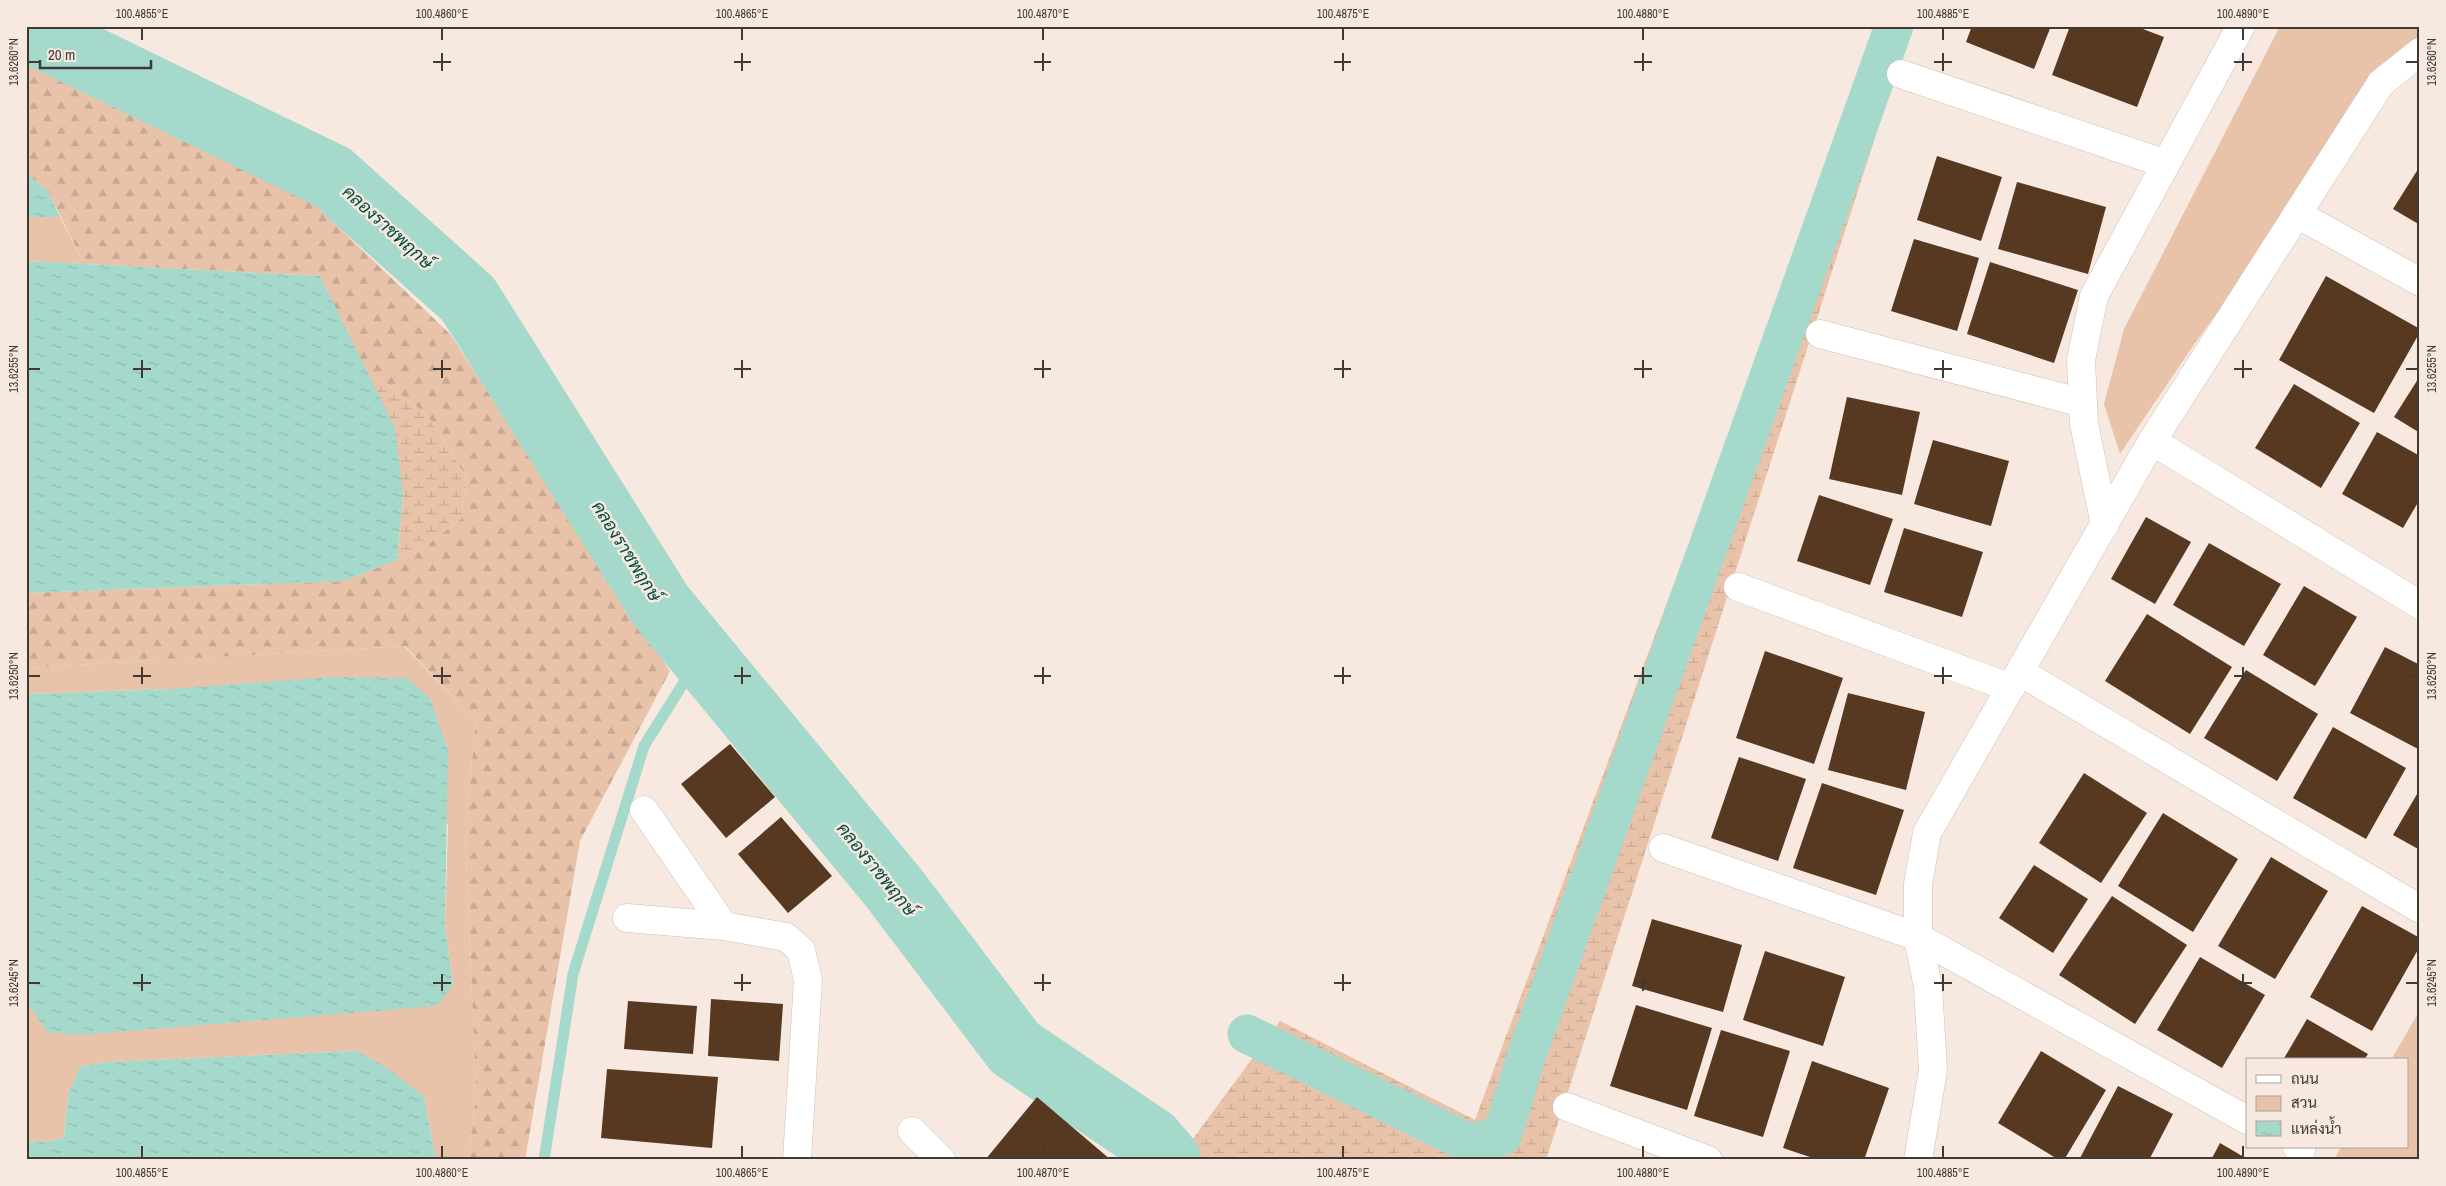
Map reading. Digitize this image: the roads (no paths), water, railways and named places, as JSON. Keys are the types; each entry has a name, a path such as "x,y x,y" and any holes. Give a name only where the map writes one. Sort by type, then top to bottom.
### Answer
{"street":[{"path":"2105,525 2084,424 2081,360 2094,296 2241,26"},
{"path":"1918,1160 1933,1070 1928,987 1918,937 1918,884 1927,834 2152,441 2381,83 2420,52"},
{"path":"1901,74 2166,164"},
{"path":"2297,214 2420,282"},
{"path":"1820,334 2083,403"},
{"path":"2152,441 2420,605"},
{"path":"1738,587 2015,680 2420,909"},
{"path":"644,810 724,926"},
{"path":"1663,848 1918,937 2246,1119"},
{"path":"626,918 724,926 786,937 801,950 808,980 797,1160"},
{"path":"1567,1107 1708,1160"},
{"path":"912,1131 941,1160"}],"water":[{"path":"26,173 48,191 60,217 26,217"},
{"path":"26,261 320,276 395,428 403,494 397,560 344,581 26,593"},
{"path":"331,677 407,678 430,698 448,750 445,926 453,985 437,1006 80,1035 47,1032 26,1000 26,694 170,689"},
{"path":"357,1051 389,1069 424,1097 436,1160 26,1160 26,1141 47,1142 64,1137 68,1094 80,1067 106,1062"}],"waterway":[{"path":"1247,1034 1469,1143 1502,1136 1526,1057 1894,26"},
{"name":"คลองราชพฤกษ์","path":"26,28 332,177 468,299 661,606 893,887 1015,1048 1151,1140 1168,1160"},
{"path":"544,1160 573,974 644,746 701,655"}]}
